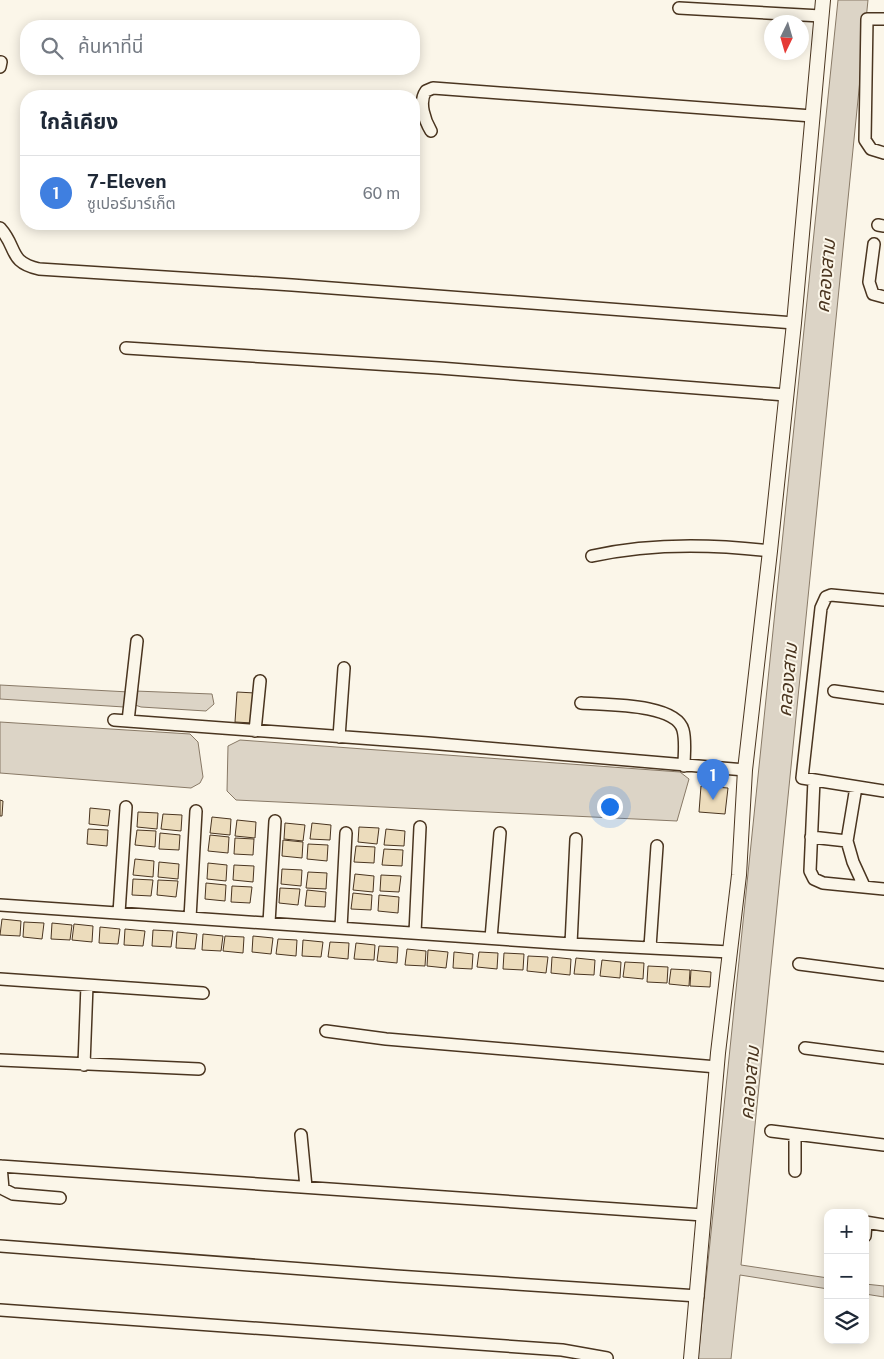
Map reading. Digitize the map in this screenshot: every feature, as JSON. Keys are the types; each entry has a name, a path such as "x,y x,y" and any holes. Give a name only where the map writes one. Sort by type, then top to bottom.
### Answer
{"street":[{"path":"691,1359 717,1066 739,875 745,770 794,322 823,0"},
{"path":"679,8 822,16"},
{"path":"883,153 871,149 865,140 865,42 866,19 884,19"},
{"path":"0,62 0,68"},
{"path":"431,131 424,115 423,97 426,91 433,88 812,116"},
{"path":"0,228 10,243 17,259 25,266 39,269 292,285 794,322"},
{"path":"874,244 869,282 873,294 884,297"},
{"path":"126,348 439,368 786,394"},
{"path":"592,556 612,551 668,547 727,546 770,551"},
{"path":"884,600 831,595 826,597 821,608 802,778 884,791"},
{"path":"128,721 137,641"},
{"path":"339,737 344,668"},
{"path":"255,731 260,681"},
{"path":"834,691 884,698"},
{"path":"581,703 647,707 666,714 677,721 683,729 684,766"},
{"path":"114,720 428,743 745,770"},
{"path":"814,780 810,871 814,879 823,883 884,889"},
{"path":"856,787 847,841 853,862 864,886"},
{"path":"119,913 126,807"},
{"path":"190,918 196,811"},
{"path":"269,923 274,821"},
{"path":"415,933 420,826"},
{"path":"341,928 346,833"},
{"path":"491,938 500,833"},
{"path":"811,837 847,841"},
{"path":"571,944 576,839"},
{"path":"650,947 657,846"},
{"path":"0,905 571,944 730,952"},
{"path":"799,964 884,975"},
{"path":"0,979 203,993"},
{"path":"84,1065 87,985"},
{"path":"326,1032 717,1066"},
{"path":"805,1048 884,1058"},
{"path":"0,1060 200,1069"},
{"path":"771,1131 884,1145"},
{"path":"795,1134 795,1171"},
{"path":"301,1135 306,1187"},
{"path":"60,1198 13,1194 3,1189 0,1166 703,1215"},
{"path":"869,1222 884,1225"},
{"path":"0,1246 396,1276 698,1296"},
{"path":"0,1310 562,1350 608,1359"}],"water":[{"name":"คลองสาม","path":"838,0 868,0 741,1265 824,1277 824,1288 740,1275 731,1359 698,1359"},
{"path":"0,685 129,692 124,707 0,699"},
{"path":"135,691 212,694 214,704 206,711 141,707 135,705"},
{"path":"0,722 190,734 198,742 203,777 200,783 191,788 0,773"},
{"path":"240,740 680,772 689,779 677,821 236,800 227,791 228,746"},
{"path":"869,1284 884,1286 884,1297 869,1295"}],"building":[{"path":"237,692 255,693 253,723 235,722"},
{"path":"701,786 728,788 725,814 699,812"},
{"path":"0,800 3,801 2,816 0,816"},
{"path":"90,808 110,810 108,826 89,824"},
{"path":"138,812 158,813 157,829 137,827"},
{"path":"163,814 182,815 181,831 161,829"},
{"path":"212,817 231,819 230,835 210,833"},
{"path":"237,820 256,822 255,838 235,836"},
{"path":"285,823 305,825 303,841 284,839"},
{"path":"312,823 331,825 330,840 310,839"},
{"path":"359,827 379,828 377,844 358,842"},
{"path":"88,829 108,830 107,846 87,844"},
{"path":"386,829 405,831 404,846 384,845"},
{"path":"137,830 156,831 155,847 135,845"},
{"path":"160,833 180,835 179,850 159,849"},
{"path":"210,835 229,837 228,853 208,851"},
{"path":"235,838 254,839 253,855 234,854"},
{"path":"283,840 303,842 302,858 282,856"},
{"path":"308,844 328,845 327,861 307,859"},
{"path":"356,846 375,847 374,863 354,862"},
{"path":"384,849 403,850 402,866 382,865"},
{"path":"135,859 154,861 153,877 133,875"},
{"path":"159,862 179,864 178,879 158,877"},
{"path":"208,863 227,865 226,881 207,879"},
{"path":"234,865 254,866 253,882 233,880"},
{"path":"282,869 302,870 301,886 281,884"},
{"path":"308,872 327,873 326,889 306,888"},
{"path":"355,874 374,876 373,892 353,890"},
{"path":"381,875 401,876 399,892 380,891"},
{"path":"133,879 153,880 151,896 132,895"},
{"path":"158,880 178,881 176,897 157,895"},
{"path":"206,883 226,885 225,901 205,899"},
{"path":"232,886 252,887 250,903 231,902"},
{"path":"280,888 300,889 298,905 279,903"},
{"path":"307,890 326,892 325,907 305,906"},
{"path":"353,893 372,895 371,910 351,909"},
{"path":"379,895 399,897 398,913 378,911"},
{"path":"2,919 21,921 20,936 0,935"},
{"path":"24,922 44,923 42,939 23,937"},
{"path":"52,923 72,925 70,940 51,939"},
{"path":"74,924 93,926 92,942 72,940"},
{"path":"100,927 120,929 118,944 99,943"},
{"path":"125,929 145,931 143,946 124,945"},
{"path":"153,930 173,931 171,947 152,946"},
{"path":"177,932 197,934 195,949 176,948"},
{"path":"203,934 223,936 221,951 202,950"},
{"path":"225,936 244,937 243,953 223,951"},
{"path":"253,936 273,938 271,954 252,952"},
{"path":"278,939 297,940 296,956 276,954"},
{"path":"303,940 323,942 321,957 302,956"},
{"path":"330,942 349,943 348,959 328,957"},
{"path":"356,943 375,945 374,960 354,959"},
{"path":"379,946 398,947 397,963 377,961"},
{"path":"407,949 426,951 425,966 405,965"},
{"path":"428,950 448,952 446,968 427,966"},
{"path":"454,952 473,954 472,969 453,968"},
{"path":"479,952 498,953 497,969 477,967"},
{"path":"504,953 524,954 523,970 503,969"},
{"path":"528,956 548,957 546,973 527,971"},
{"path":"552,957 571,959 570,975 551,973"},
{"path":"576,958 595,960 594,975 574,974"},
{"path":"602,960 621,962 620,978 600,976"},
{"path":"625,962 644,963 643,979 623,977"},
{"path":"648,966 668,967 667,983 647,982"},
{"path":"671,969 690,970 689,986 669,984"},
{"path":"691,970 711,972 710,987 690,986"}],"place":[{"name":"7-Eleven","path":"713,800"}]}
